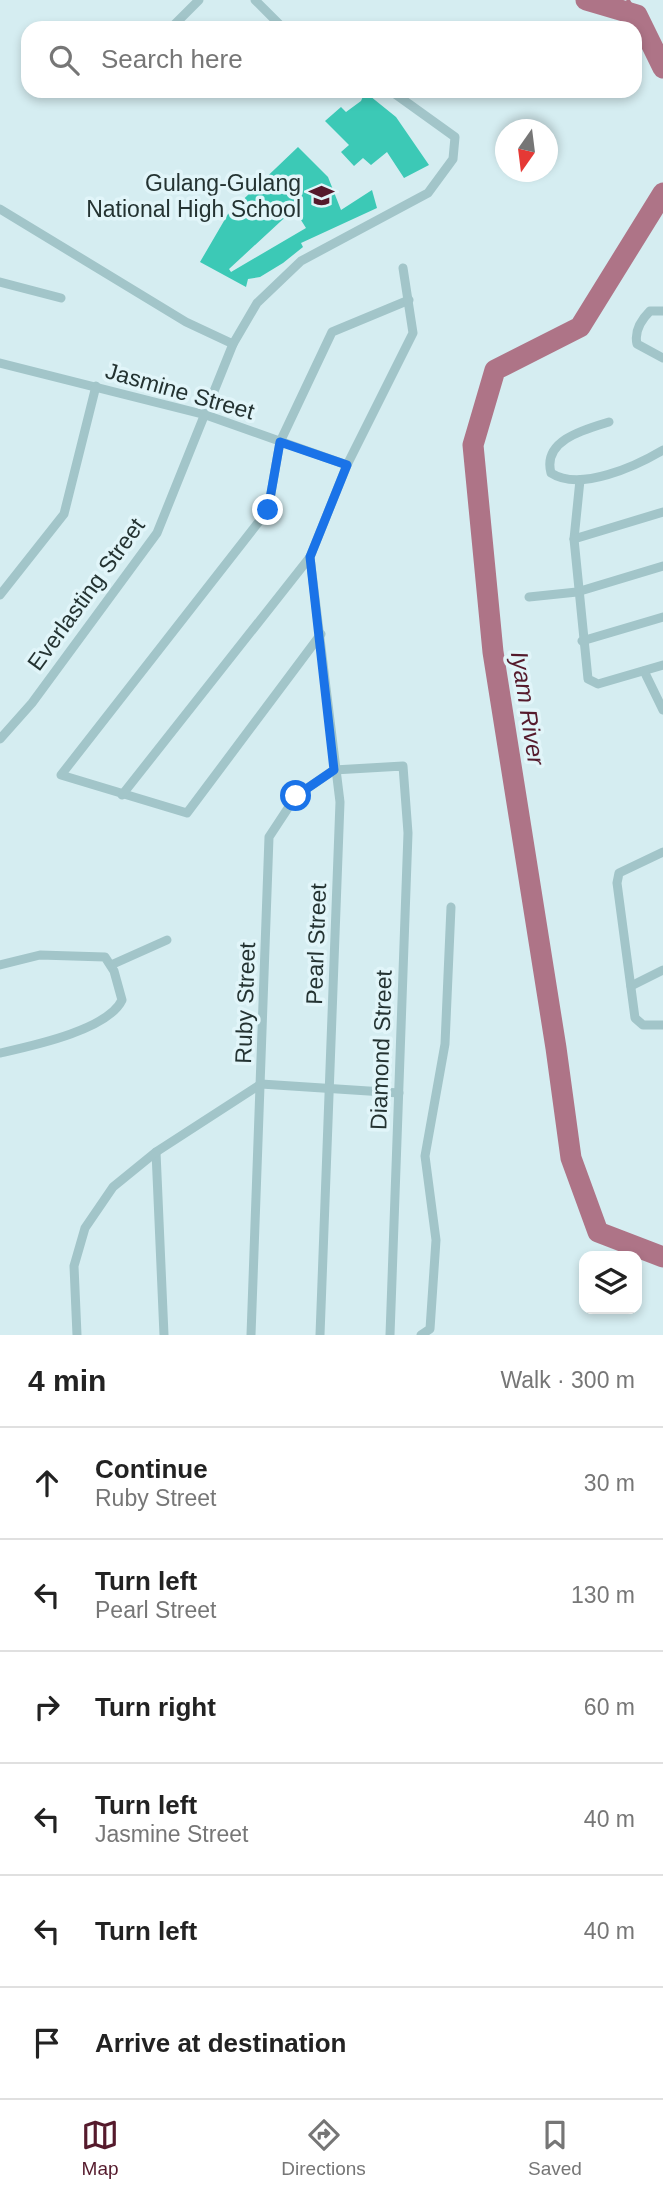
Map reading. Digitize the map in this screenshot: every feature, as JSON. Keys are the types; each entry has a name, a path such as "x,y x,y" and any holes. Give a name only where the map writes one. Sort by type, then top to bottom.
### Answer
{"street":[{"path":"180,19 199,0"},
{"path":"255,0 277,21"},
{"name":"Everlasting Street","path":"0,739 32,703 157,533 233,344 257,303 301,261 428,193 453,159 455,138 401,98"},
{"path":"0,209 186,322 233,344"},
{"path":"122,795 310,557 347,465 413,333 403,268"},
{"path":"0,282 61,298"},
{"path":"321,635 187,813 61,775 268,510 280,442 332,332 409,300"},
{"path":"663,311 650,310 641,320 636,337 637,344 663,358"},
{"name":"Jasmine Street","path":"0,363 206,415 347,465"},
{"path":"0,595 64,514 96,386"},
{"path":"609,422 571,434 552,456 551,473 580,480 635,467 663,450"},
{"path":"580,480 574,539 577,592 588,679 592,683 663,665"},
{"path":"574,539 663,512"},
{"name":"Pearl Street","path":"310,557 340,802 320,1335"},
{"path":"529,597 577,592 663,566"},
{"path":"582,641 663,617"},
{"path":"644,671 663,710"},
{"name":"Diamond Street","path":"334,770 403,766 408,833 390,1335"},
{"name":"Ruby Street","path":"251,1335 269,837 296,796 334,770"},
{"path":"663,852 618,873 638,1023 663,1025"},
{"path":"421,1335 431,1332 436,1240 425,1156 445,1044 451,907"},
{"path":"111,965 167,940"},
{"path":"0,965 40,955 85,954 105,957 111,965 122,1000 117,1010 61,1039 0,1054"},
{"path":"631,986 663,970"},
{"path":"77,1335 74,1266 85,1228 113,1187 156,1152 261,1084 398,1093"},
{"path":"156,1152 164,1335"}],"building":[{"path":"362,98 372,98 396,117 429,165 404,178 387,152 371,165 363,158 354,166 341,152 349,145 325,121 341,107 346,112"},
{"path":"298,147 328,177 341,210 372,190 377,208 301,243 303,247 283,263 260,277 248,279 246,287 200,262 228,214","holes":["294,209 306,228 231,272 229,269"]}],"waterway":[{"name":"Iyam River","path":"586,0 637,15 640,21"},
{"path":"628,0 637,15"},
{"name":"Iyam River","path":"642,25 663,68"},
{"name":"Iyam River","path":"663,193 580,327 495,370 473,445 493,652 571,1158 598,1232 663,1257"}],"place":[{"name":"Gulang-Gulang National High School","path":"321,196"}],"route":[{"path":"268,510 280,442 347,465 310,557 321,635 334,770 296,796"}]}
